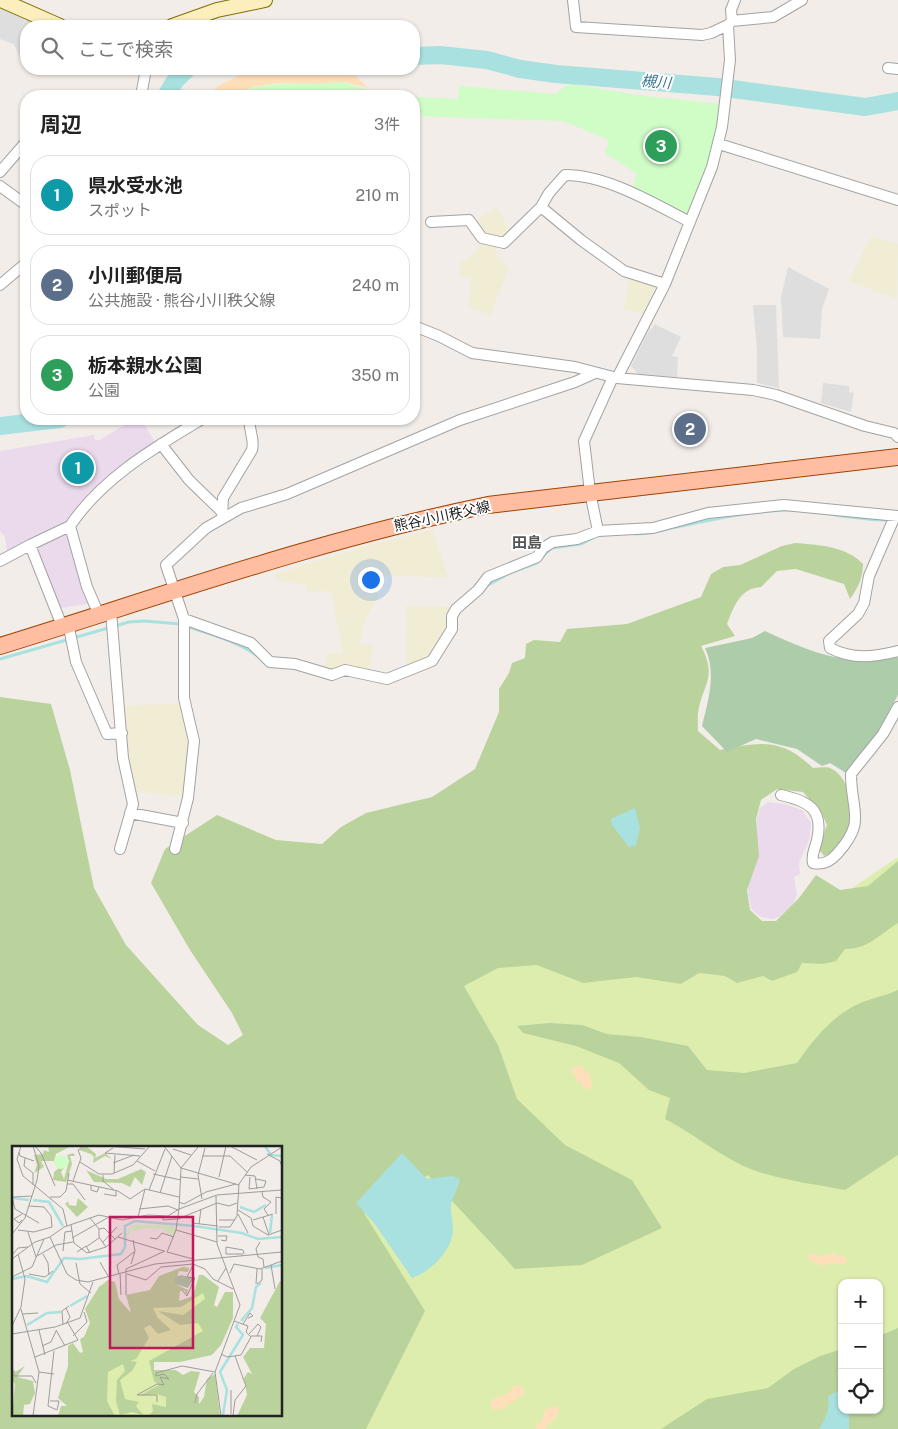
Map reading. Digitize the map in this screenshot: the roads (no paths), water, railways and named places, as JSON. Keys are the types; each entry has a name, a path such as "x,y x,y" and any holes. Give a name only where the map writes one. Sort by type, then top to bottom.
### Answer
{"main road":[{"name":"熊谷小川秩父線","path":"0,646 387,527 488,505 898,457"}],"street":[{"path":"1,0 46,20"},
{"path":"189,20 217,10 265,0"},
{"path":"573,0 576,27 702,35 711,33 730,23 773,17 802,0"},
{"path":"598,531 590,492 584,441 665,284 719,144 730,60 731,10 735,0"},
{"path":"142,90 145,75"},
{"path":"719,144 898,200"},
{"path":"0,172 20,149"},
{"path":"431,222 469,220 482,238 504,243 541,207 549,193 565,175 578,175 632,192 690,222"},
{"path":"0,186 20,201"},
{"path":"541,207 580,240 624,271 665,284"},
{"path":"0,285 20,268"},
{"path":"420,328 472,353 575,367 615,378 720,386 776,395 865,426 894,433 898,438"},
{"path":"175,849 184,823 194,741 184,698 184,619 166,565 221,514 287,494 460,420 575,382 595,373"},
{"path":"0,561 70,526 91,499 139,458 192,425"},
{"path":"221,514 223,498 252,450 254,441 248,425"},
{"path":"161,444 189,480 221,514"},
{"path":"184,619 251,643 270,662 295,664 332,675 345,670 387,680 432,661 452,629 452,616 456,609 478,590 488,577 537,557 543,548 553,542 577,539 598,531 653,528 708,513 784,505 897,516 869,576 864,603 858,614 829,641 830,648 847,656 865,657 898,652"},
{"path":"70,526 87,587 105,613 124,758 133,804 120,849"},
{"path":"30,545 66,627 76,662 107,734 122,733"},
{"path":"781,795 806,802 814,810 819,824 812,856 813,863 821,865 832,860 850,839 855,826 851,774 882,734 898,707"},
{"path":"130,813 184,823"}],"water":[{"path":"635,808 640,828 636,845 629,847 612,825 611,819"},
{"path":"402,1153 427,1179 452,1176 460,1179 451,1205 453,1229 449,1244 440,1259 426,1271 412,1278 374,1223 356,1203"},
{"path":"838,1392 838,1414 849,1414 849,1429 819,1429 827,1413 828,1396"}],"waterway":[{"name":"槻川","path":"420,56 440,55 487,60 520,69 556,74 718,87 865,107 898,101"},
{"name":"槻川","path":"170,90 181,75"},
{"name":"槻川","path":"0,426 20,424"},
{"path":"663,530 738,515 784,510 810,511 863,519 890,520"},
{"path":"636,534 650,533"},
{"path":"488,585 512,572 537,563 551,548 581,544 593,538"},
{"path":"0,659 129,622 144,621 181,624"},
{"path":"187,626 233,643 259,657"}],"place":[{"name":"栃本親水公園","path":"661,146"},
{"name":"小川郵便局","path":"690,429"},
{"name":"県水受水池","path":"78,468"}],"district":[{"name":"田島","path":"527,543"}]}
